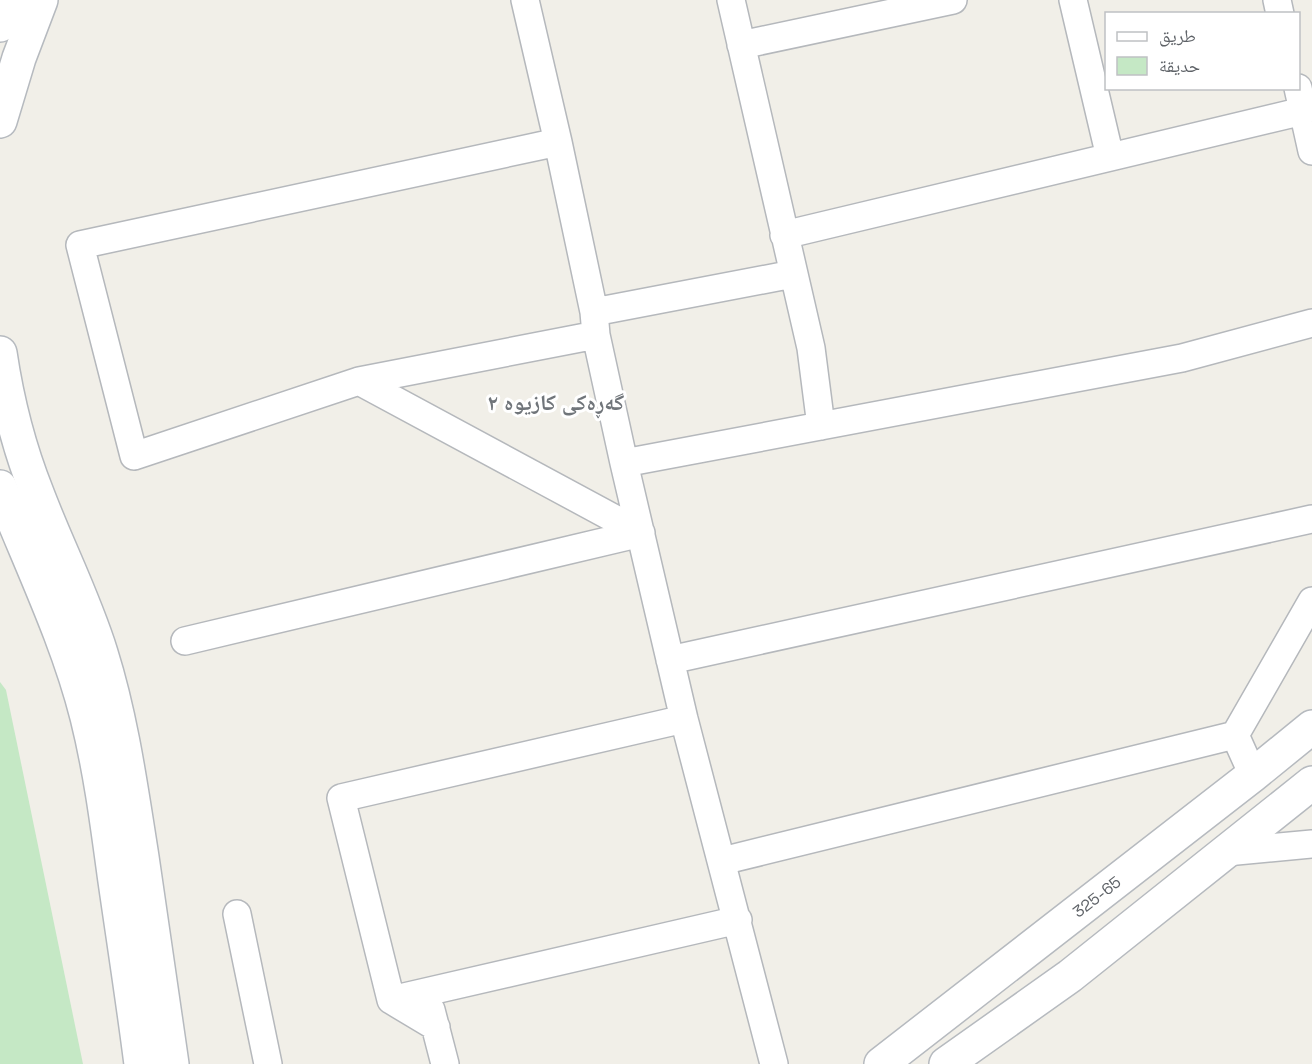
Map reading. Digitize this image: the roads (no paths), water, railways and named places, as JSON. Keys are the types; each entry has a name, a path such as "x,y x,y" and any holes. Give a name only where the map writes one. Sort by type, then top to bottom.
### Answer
{"street":[{"path":"0,25 10,0"},
{"path":"0,121 19,58 41,0"},
{"path":"525,0 558,142 624,464 684,719 774,1064"},
{"path":"731,0 811,348 821,426"},
{"path":"741,45 953,0"},
{"path":"1073,0 1110,157"},
{"path":"784,236 1110,157 1300,100 1312,151"},
{"path":"558,142 80,245 134,456 359,381 794,274"},
{"path":"624,464 1182,357 1312,323"},
{"path":"0,352 7,392 23,456 87,612 112,692 129,769 172,1064"},
{"path":"359,381 641,533"},
{"path":"0,487 63,643 87,716 98,761 141,1064"},
{"path":"670,660 1312,519"},
{"path":"185,641 641,533"},
{"path":"722,861 1235,735 1312,601"},
{"path":"436,1027 391,1000 341,798 684,719"},
{"name":"325-65","path":"881,1064 1312,727"},
{"path":"1235,735 1253,775"},
{"path":"963,1059 1312,783"},
{"path":"1226,852 1312,844"},
{"path":"237,914 268,1064"},
{"path":"391,1000 738,920"},
{"path":"427,992 445,1064"}],"district":[{"name":"گەڕەکی کازیوە ٢","path":"556,402"}]}
